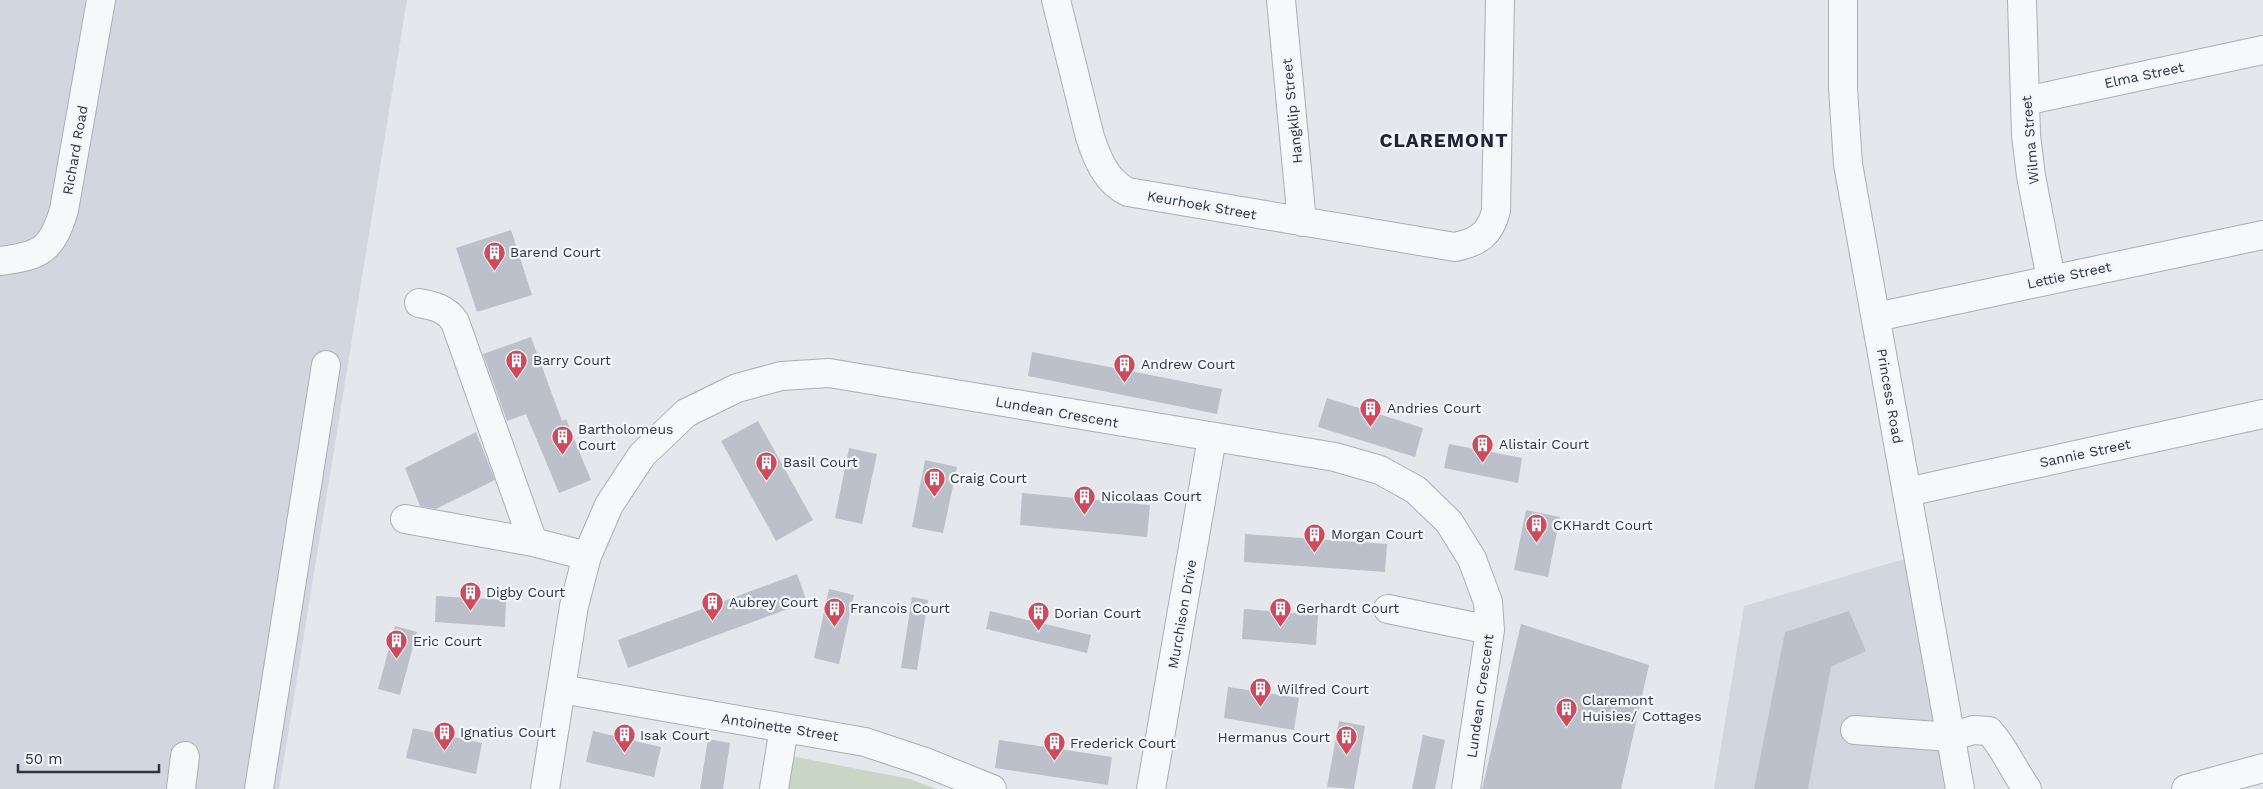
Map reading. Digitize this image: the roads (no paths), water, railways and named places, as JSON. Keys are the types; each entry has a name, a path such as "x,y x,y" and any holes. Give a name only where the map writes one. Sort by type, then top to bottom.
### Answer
{"street":[{"name":"Richard Road","path":"0,262 38,253 49,244 57,233 64,210 101,0"},
{"name":"Keurhoek Street","path":"1056,0 1094,151 1104,170 1120,188 1128,192 1456,248 1481,238 1492,226 1496,211 1500,0"},
{"name":"Hangklip Street","path":"1281,0 1302,222"},
{"name":"Princess Road","path":"1843,0 1844,88 1848,164 1960,789"},
{"name":"Wilma Street","path":"2022,0 2026,135 2031,176 2051,279"},
{"name":"Elma Street","path":"2026,101 2263,50"},
{"name":"Lettie Street","path":"1876,317 2263,235"},
{"path":"419,303 438,307 447,312 455,322 533,542"},
{"path":"259,789 326,365"},
{"name":"Lundean Crescent","path":"544,789 574,606 587,556 609,505 642,455 686,413 737,388 781,376 829,373 1335,457 1380,470 1416,490 1449,522 1472,559 1488,602 1490,630 1466,789"},
{"name":"Sannie Street","path":"1907,492 2263,414"},
{"name":"Murchison Drive","path":"1151,789 1212,438"},
{"path":"405,519 533,542 587,556"},
{"path":"1388,609 1490,630"},
{"name":"Antoinette Street","path":"561,689 865,742 925,762 992,789"},
{"path":"774,789 784,728"},
{"path":"1855,730 1951,737 1973,730 1989,731 2001,744 2015,772 2027,789"},
{"path":"181,789 186,756"},
{"path":"2186,789 2263,768"}],"place":[{"name":"Barend Court","path":"494,271"},
{"name":"Barry Court","path":"517,379"},
{"name":"Andrew Court","path":"1125,383"},
{"name":"Andries Court","path":"1371,427"},
{"name":"Bartholomeus Court","path":"562,456"},
{"name":"Alistair Court","path":"1483,463"},
{"name":"Basil Court","path":"767,481"},
{"name":"Craig Court","path":"934,497"},
{"name":"Nicolaas Court","path":"1085,515"},
{"name":"CKHardt Court","path":"1537,544"},
{"name":"Morgan Court","path":"1315,553"},
{"name":"Digby Court","path":"470,611"},
{"name":"Aubrey Court","path":"713,621"},
{"name":"Francois Court","path":"834,627"},
{"name":"Gerhardt Court","path":"1280,627"},
{"name":"Dorian Court","path":"1038,632"},
{"name":"Eric Court","path":"397,660"},
{"name":"Wilfred Court","path":"1261,708"},
{"name":"Claremont Huisies/ Cottages","path":"1566,727"},
{"name":"Ignatius Court","path":"444,751"},
{"name":"Isak Court","path":"624,754"},
{"name":"Hermanus Court","path":"1346,756"},
{"name":"Frederick Court","path":"1054,762"}],"district":[{"name":"CLAREMONT","path":"1444,140"}]}
